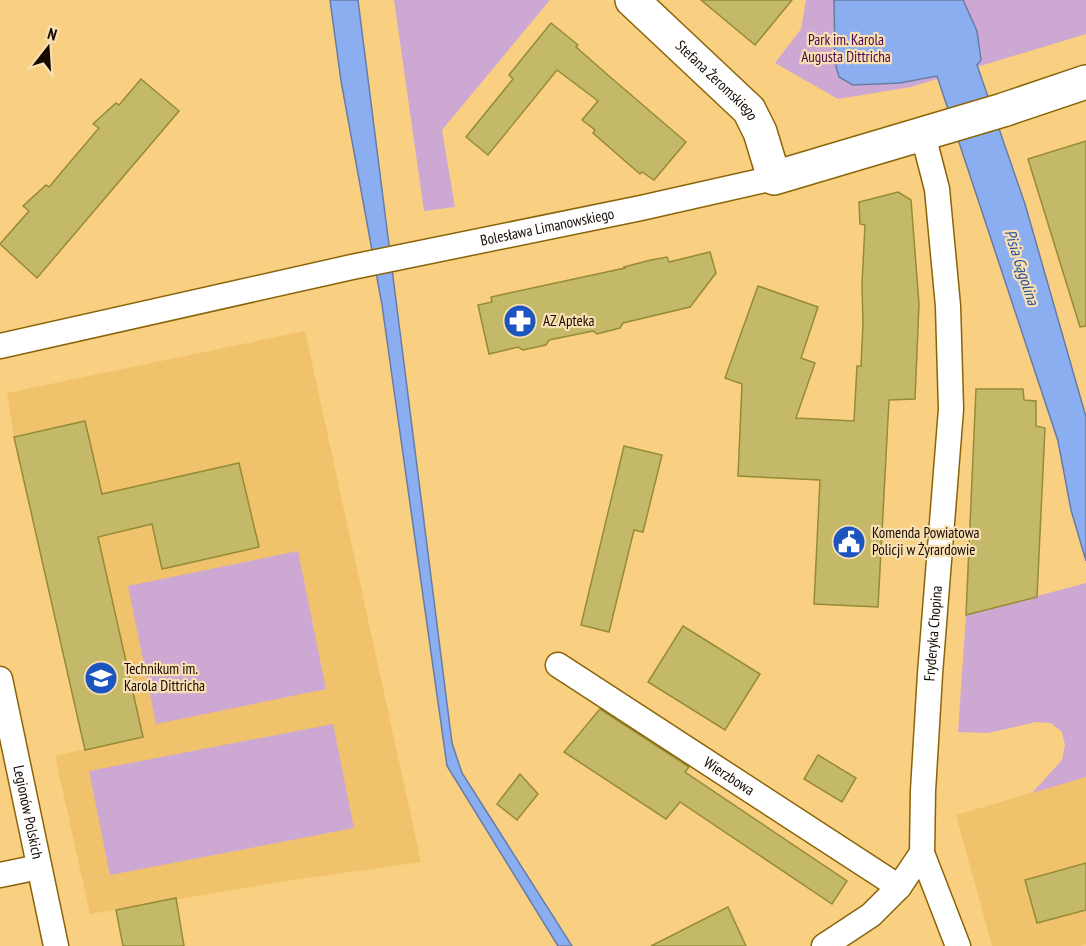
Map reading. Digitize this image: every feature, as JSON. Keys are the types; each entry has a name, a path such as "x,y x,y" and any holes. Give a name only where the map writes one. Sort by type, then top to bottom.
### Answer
{"street":[{"name":"Stefana Żeromskiego","path":"632,0 748,110 760,132 774,178"},
{"name":"Bolesława Limanowskiego","path":"0,346 352,267 619,213 774,178 1003,110 1086,82"},
{"name":"Fryderyka Chopina","path":"922,854 930,674 951,410 948,306 931,132"},
{"name":"Wierzbowa","path":"558,664 899,886"},
{"name":"Legionów Polskich","path":"0,680 56,946"},
{"path":"824,946 871,915 899,886 922,854"},
{"path":"922,854 958,946"},
{"path":"0,875 39,867"}],"shaded area":[{"path":"305,331 421,862 293,880 90,914 55,756 85,749 14,437 7,393"},
{"path":"1086,777 1086,944 1079,946 992,946 956,815"}],"green space":[{"path":"394,0 550,0 442,130 455,207 424,211"},
{"name":"Park im. Karola Augusta Dittricha","path":"806,0 1086,0 1086,34 911,87 838,99 775,63 801,29"},
{"path":"298,551 326,689 156,724 128,586"},
{"path":"1086,583 1086,777 1032,793 1062,760 1065,745 1062,732 1051,723 1036,722 988,733 958,732 966,615"},
{"path":"333,724 354,828 110,875 89,771"}],"water":[{"path":"330,0 358,0 452,743 462,773 572,946 558,946 447,766 382,305 341,81"},
{"name":"Pisia Gągolina","path":"834,0 963,0 977,31 981,60 977,65 1025,204 1086,417 1086,561 1071,510 1058,441 937,76 900,83 853,85 839,77 835,63"}],"building":[{"path":"701,0 792,0 755,45"},
{"path":"551,23 686,142 654,180 642,172 640,174 593,133 595,130 582,120 598,101 557,70 488,155 466,137 513,79 509,75"},
{"path":"141,79 179,111 37,278 0,244 29,211 23,206 46,185 49,187 99,128 93,124 116,103 119,105"},
{"path":"1086,141 1086,326 1080,327 1028,159"},
{"path":"898,192 911,200 919,304 915,399 889,400 878,607 814,604 820,480 738,476 742,384 725,378 758,286 818,307 801,358 815,363 796,418 854,421 857,366 861,366 863,323 865,225 860,224 859,202"},
{"path":"710,252 716,273 690,307 623,323 620,328 597,334 593,331 549,340 546,345 523,350 518,347 489,354 478,305 492,302 491,297 625,268 651,260 667,257 669,262"},
{"path":"976,389 1023,389 1024,400 1036,401 1036,426 1045,428 1037,597 966,615"},
{"path":"85,421 102,494 239,463 259,547 162,569 152,524 98,537 143,737 85,750 14,437"},
{"path":"624,446 662,455 643,532 634,530 609,632 581,625"},
{"path":"683,626 760,674 725,730 648,682"},
{"path":"600,709 689,767 685,772 847,881 832,904 680,802 666,819 564,752"},
{"path":"818,755 856,778 842,802 804,779"},
{"path":"520,774 538,794 517,820 497,804"},
{"path":"1086,863 1086,910 1037,923 1025,880"},
{"path":"176,898 184,946 123,946 116,910"},
{"path":"728,907 746,946 651,946"}],"place":[{"name":"AZ Apteka","path":"520,321"},
{"name":"Komenda Powiatowa Policji w Żyrardowie","path":"849,542"},
{"name":"Technikum im. Karola Dittricha","path":"101,678"}]}
